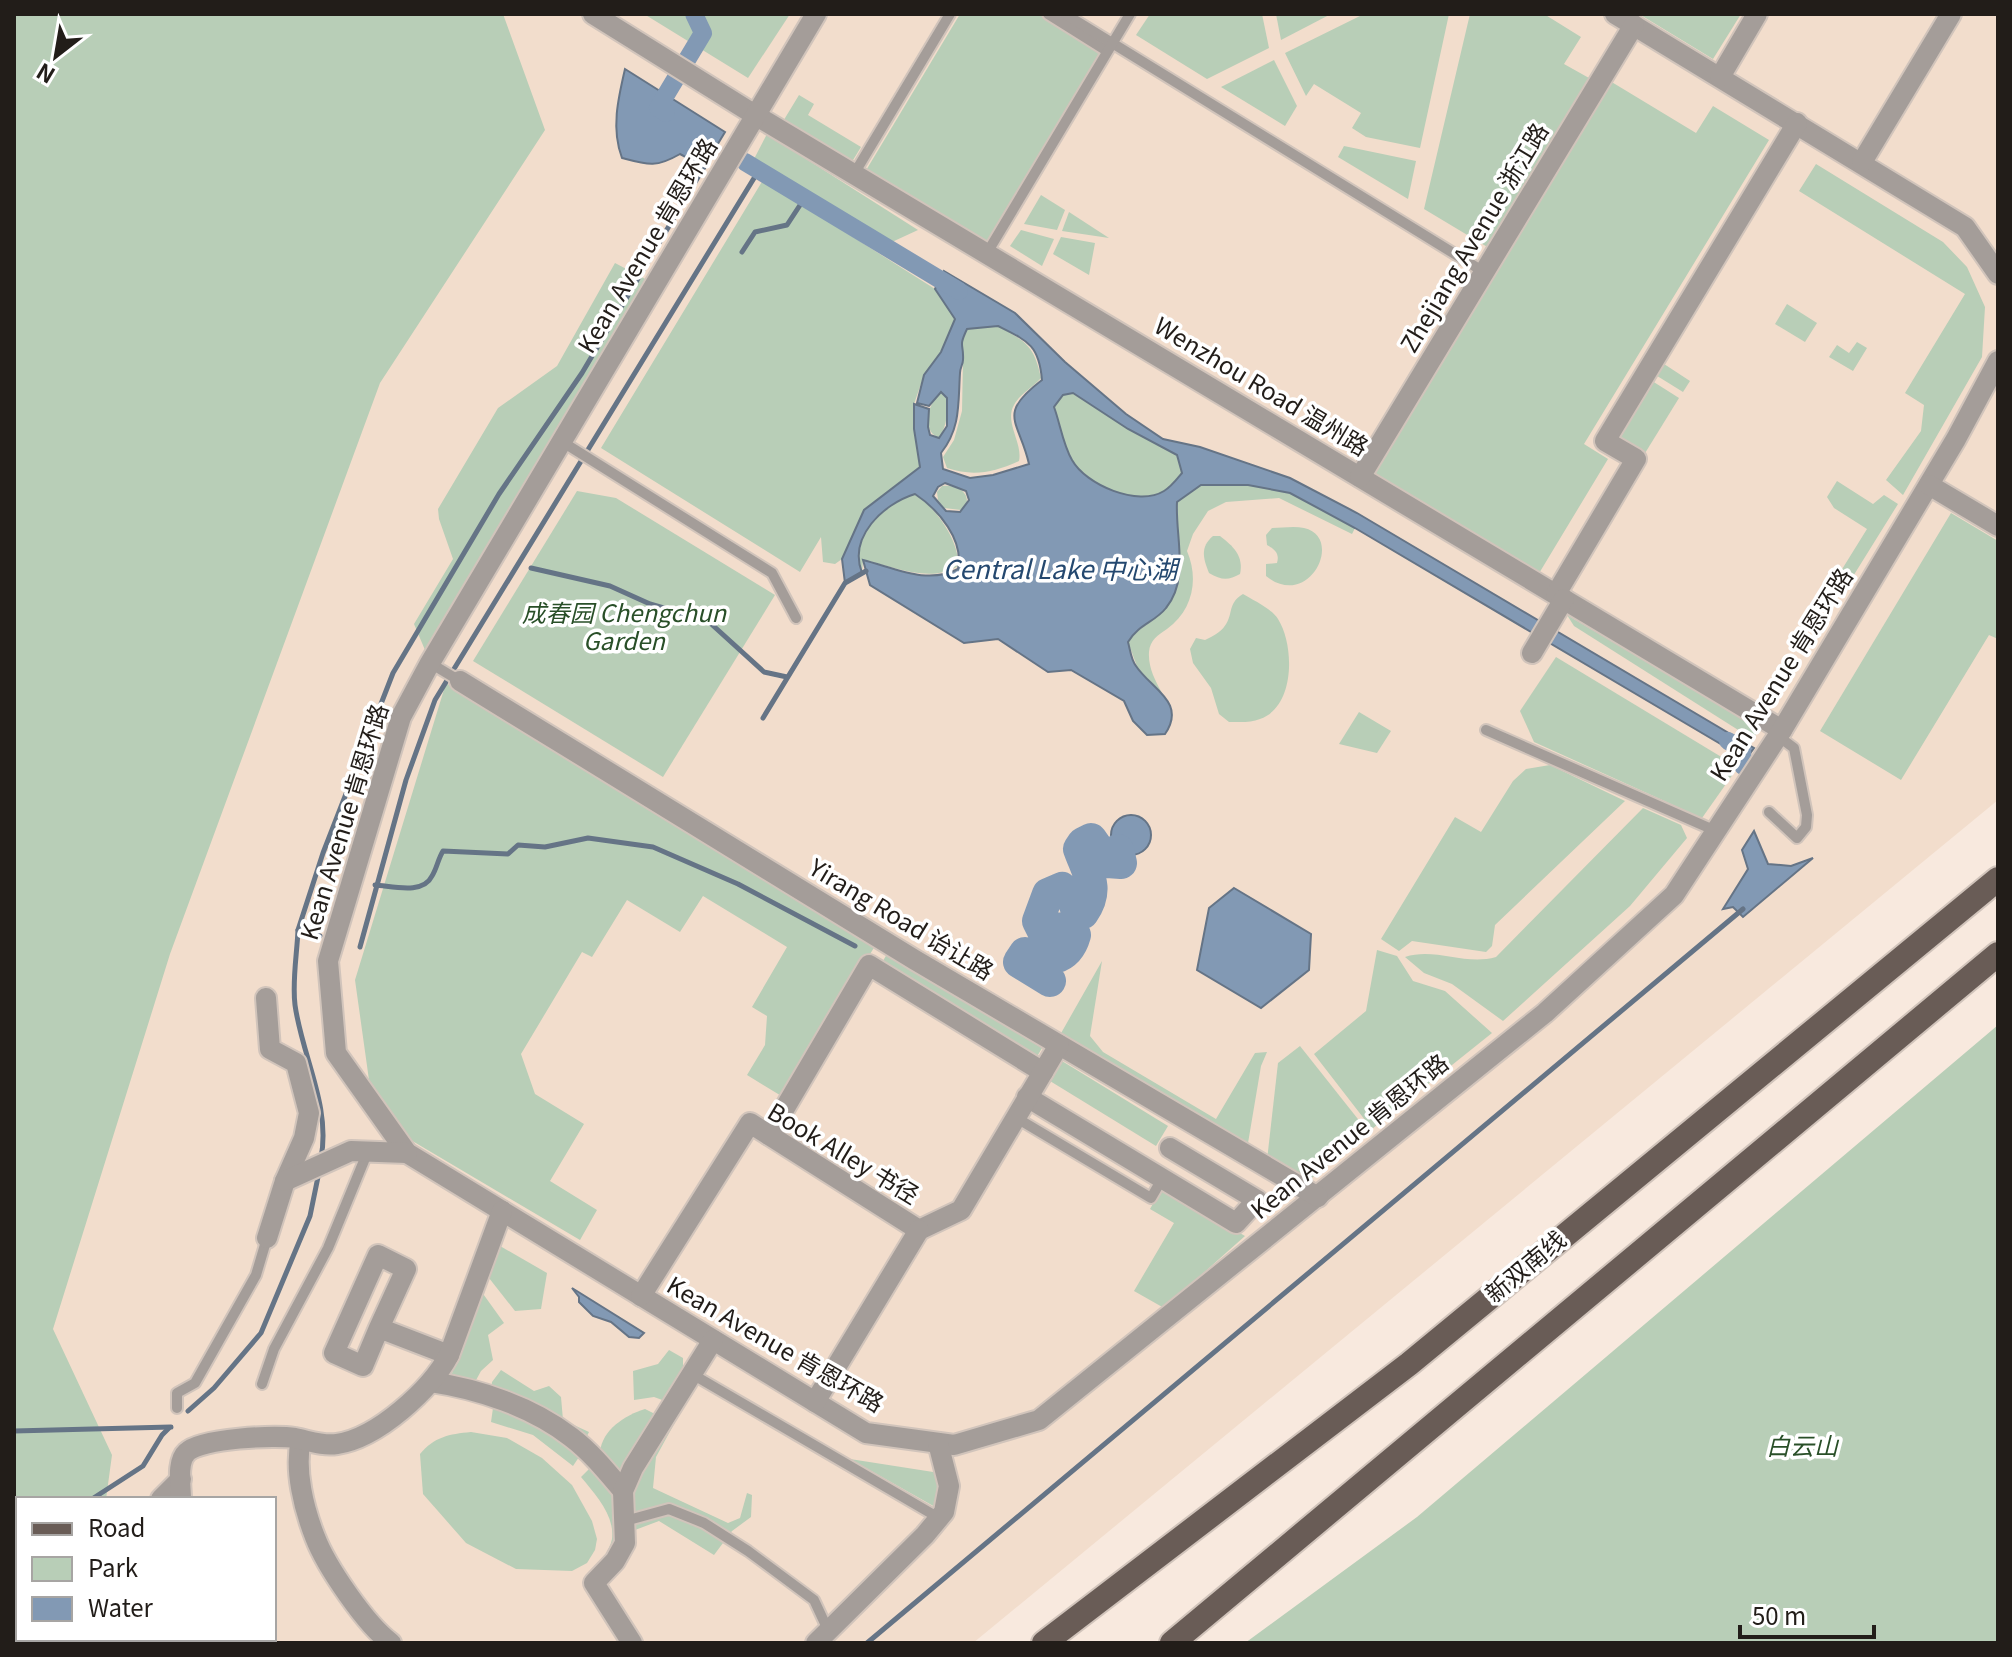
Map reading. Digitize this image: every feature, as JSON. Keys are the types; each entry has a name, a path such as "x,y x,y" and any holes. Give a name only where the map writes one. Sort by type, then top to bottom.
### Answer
{"main road":[{"name":"新双南线","path":"1044,1643 1409,1364 1998,879"},
{"path":"1172,1643 1998,954"}],"street":[{"name":"Wenzhou Road 温州路","path":"593,14 755,115 1561,597 1780,733"},
{"name":"Kean Avenue 肯恩环路","path":"816,14 755,115 570,447 401,717 328,961 336,1053 407,1153 866,1433 954,1445 1039,1420 1545,1013 1674,895 1780,733 1929,485 1998,361"},
{"path":"1615,14 1965,227 1998,274"},
{"path":"1720,77 1757,14"},
{"path":"1862,162 1951,14"},
{"name":"Zhejiang Avenue 浙江路","path":"1360,477 1634,25"},
{"path":"1532,653 1636,459 1605,441 1797,123"},
{"path":"1929,485 1998,526"},
{"name":"Yirang Road 诒让路","path":"460,681 915,960 1318,1197"},
{"path":"769,1135 869,965 1043,1072"},
{"path":"266,998 270,1049 296,1063 309,1113 304,1138 267,1238"},
{"name":"Book Alley 书径","path":"641,1296 750,1123 919,1230 961,1210 1059,1045"},
{"path":"1027,1097 1264,1240"},
{"path":"1170,1148 1257,1200 1236,1223"},
{"path":"286,1181 359,1151 407,1153"},
{"path":"181,1489 180,1468 186,1452 201,1444 253,1437 337,1444 359,1438 378,1428 439,1373 449,1355 502,1211"},
{"path":"815,1402 919,1230"},
{"path":"378,1255 406,1269 379,1328 363,1366 334,1353 378,1255"},
{"path":"379,1328 449,1355"},
{"path":"632,1643 594,1583 621,1553 625,1543 623,1491 633,1468 713,1340"},
{"path":"431,1382 483,1394 532,1414 570,1436 600,1463 623,1491"},
{"path":"301,1440 298,1456 315,1539 340,1581 368,1619 391,1643"},
{"path":"822,1637 946,1508 949,1486 938,1443"}],"lane":[{"path":"854,174 950,14"},
{"path":"1048,14 1110,47 1484,272"},
{"path":"1065,14 1110,47"},
{"path":"987,253 1130,14"},
{"path":"570,447 772,573 796,618"},
{"path":"435,666 460,681"},
{"path":"1486,730 1716,831"},
{"path":"1769,812 1797,838 1806,827 1807,815 1794,748 1780,733"},
{"path":"1015,1117 1151,1198 1162,1179"},
{"path":"262,1384 274,1349 328,1248 359,1151"},
{"path":"177,1408 177,1393 195,1383 256,1275 267,1238"},
{"path":"692,1374 939,1518"},
{"path":"625,1521 669,1509 704,1523 814,1600 822,1637"}],"shaded area":[{"path":"14,14 1998,14 1998,800 973,1643 92,1643 276,1641 276,1497 63,1497 14,1238"}],"green space":[{"path":"14,14 503,14 545,130 380,383 170,954 53,1329 112,1455 106,1497 16,1497 16,1641 84,1643 14,1643"},
{"path":"644,14 790,14 748,78"},
{"path":"960,14 1045,14 1107,51 990,247 865,172"},
{"path":"1150,14 1262,14 1269,48 1207,79 1136,35"},
{"path":"1276,14 1331,14 1281,40"},
{"path":"1364,14 1449,14 1420,148 1366,137 1352,128 1361,113 1314,84 1306,96 1285,53"},
{"path":"1470,14 1544,14 1581,37 1564,64 1589,78 1489,248 1424,209"},
{"path":"1639,14 1741,14 1713,59"},
{"path":"1274,60 1297,106 1285,126 1221,87"},
{"path":"1610,81 1696,133 1713,106 1769,140 1584,444 1608,459 1538,575 1370,474"},
{"path":"799,95 814,104 808,115 861,147 850,165 782,123"},
{"path":"767,134 918,230 892,242 754,159"},
{"path":"1344,146 1416,161 1408,199 1338,157"},
{"path":"1816,164 1943,242 1967,267 1985,307 1982,357 1903,495 1886,480 1921,431 1924,405 1905,393 1965,294 1799,191"},
{"path":"763,180 935,289 955,319 941,352 924,375 914,404 920,467 864,510 842,559 835,564 823,562 821,537 800,572 601,448"},
{"path":"1041,195 1065,210 1057,230 1024,224"},
{"path":"1069,212 1109,238 1062,231"},
{"path":"1021,230 1054,239 1042,266 1010,246"},
{"path":"1061,237 1095,243 1089,275 1053,254"},
{"path":"615,263 651,282 425,650 414,624 453,559 438,509 498,408 557,366"},
{"path":"1787,304 1817,323 1805,342 1775,324"},
{"path":"998,326 1016,336 1032,351 1041,378 1019,398 1012,412 1019,461 984,472 947,468 943,457 954,440 962,411 963,360 960,345 967,328"},
{"path":"1857,342 1867,348 1853,371 1829,357 1837,345 1849,353"},
{"path":"1661,362 1690,381 1683,392 1654,374"},
{"path":"1649,379 1679,398 1642,458 1611,439"},
{"path":"941,392 947,398 947,409 939,438 929,429 928,416"},
{"path":"1072,393 1128,429 1177,455 1182,473 1165,491 1141,496 1114,491 1089,478 1069,454 1054,407 1063,395"},
{"path":"1837,481 1873,504 1884,495 1898,504 1842,594 1831,587 1867,529 1834,508 1827,497"},
{"path":"1201,485 1248,485 1291,493 1355,528 1352,534 1279,498 1226,502 1208,511 1193,534 1187,551 1193,572 1188,603 1176,621 1151,644 1151,668 1162,693 1138,669 1128,642 1162,613 1173,597 1180,571 1177,502"},
{"path":"942,486 959,489 965,495 967,504 961,510 944,508 937,492"},
{"name":"成春园 Chengchun Garden","path":"577,491 616,498 775,595 663,777 473,661"},
{"path":"915,494 930,507 951,536 958,566 935,574 923,574 863,560 862,573 860,547 871,524 891,506"},
{"path":"1951,513 1998,541 1998,639 1989,635 1901,780 1820,731"},
{"path":"1300,527 1316,534 1321,544 1321,556 1308,579 1296,585 1282,584 1266,576 1266,564 1277,563 1278,560 1276,552 1267,545 1266,535 1272,528"},
{"path":"1213,536 1220,536 1236,552 1240,574 1224,579 1209,573 1204,553 1206,544"},
{"path":"1243,594 1267,608 1278,619 1287,644 1288,675 1286,689 1272,712 1253,721 1229,722 1219,714 1211,688 1193,663 1190,649 1196,638 1205,640 1223,628 1233,604"},
{"path":"1567,615 1758,727 1754,740 1574,626"},
{"path":"1556,657 1738,767 1702,818 1534,742 1520,711"},
{"path":"446,683 875,946 783,1097 747,1075 765,1045 767,1016 752,1007 787,947 703,896 680,932 627,900 592,957 582,952 521,1054 535,1094 584,1124 550,1181 597,1210 580,1240 409,1139 369,1080 355,980"},
{"path":"1359,712 1391,731 1377,753 1339,744"},
{"path":"1550,765 1625,801 1495,925 1492,946 1486,952 1412,941 1399,951 1381,939 1455,817 1481,832 1513,781 1526,769"},
{"path":"1643,808 1681,825 1687,838 1630,906 1503,1021 1452,984 1424,973 1405,957 1428,954 1473,959 1496,957"},
{"path":"1377,950 1397,956 1413,981 1445,991 1492,1033 1372,1129 1314,1054 1366,1011"},
{"path":"887,954 1042,1048 1035,1060 880,966"},
{"path":"1102,961 1090,1036 1103,1052 1216,1119 1255,1053 1267,1052 1261,1066 1247,1149 1060,1035"},
{"name":"白云山","path":"1998,1025 1998,1643 1245,1643 1417,1517"},
{"path":"1300,1046 1369,1133 1304,1184 1267,1160 1278,1063"},
{"path":"1062,1061 1168,1126 1156,1146 1050,1081"},
{"path":"1162,1188 1245,1236 1164,1308 1134,1291 1174,1223 1150,1209"},
{"path":"500,1246 547,1273 541,1309 515,1311 489,1278"},
{"path":"481,1291 504,1323 488,1335 493,1360 475,1382 451,1376"},
{"path":"669,1350 683,1358 683,1372 665,1401 654,1397 634,1400 633,1371 658,1364"},
{"path":"501,1370 534,1391 549,1386 561,1397 563,1420 589,1432 585,1440 491,1390 492,1382"},
{"path":"692,1391 656,1457 653,1488 728,1523 740,1518 747,1493 752,1495 751,1517 732,1531 714,1555 659,1521 635,1530 632,1493 639,1471"},
{"path":"493,1408 529,1420 581,1454 573,1466 533,1435 491,1422"},
{"path":"645,1409 659,1416 621,1478 600,1452 602,1444 616,1424"},
{"path":"471,1432 507,1438 542,1458 572,1485 592,1521 597,1539 587,1563 572,1571 516,1569 466,1543 423,1494 420,1454 442,1437"},
{"path":"850,1459 946,1474 944,1512"},
{"path":"592,1466 618,1497 618,1538 594,1574 609,1548 612,1530 603,1505 581,1477"}],"water":[{"path":"625,69 725,132 704,167 680,154 652,164 622,158 616,125"},
{"name":"Central Lake 中心湖","path":"944,271 1015,313 1065,362 1126,414 1163,439 1200,447 1290,478 1357,513 1754,748 1746,759 1355,528 1290,493 1248,485 1201,485 1177,502 1178,584 1162,613 1137,631 1128,642 1134,664 1169,704 1171,723 1165,734 1147,735 1133,721 1124,701 1071,670 1048,672 998,639 964,643 870,585 863,560 923,575 946,574 958,569 957,547 948,527 933,508 915,494 891,506 871,524 860,547 862,573 845,583 842,559 864,510 920,467 914,404 929,409 930,435 939,438 947,426 947,398 941,392 929,406 917,403 924,375 941,352 955,319 935,289","holes":["998,326 1030,346 1038,359 1042,380 1019,402 1014,419 1029,464 970,478 943,469 941,453 955,425 963,360 962,343 967,329","1073,393 1128,429 1177,455 1182,473 1164,491 1141,496 1114,491 1089,478 1072,460 1064,441 1054,407 1063,395","945,483 966,491 969,500 960,512 946,511 933,496 938,487"]},
{"path":"1131,815 1145,821 1151,835 1145,849 1131,855 1117,849 1111,835 1117,821"},
{"path":"1754,831 1768,864 1791,866 1813,858 1743,917 1733,907 1723,909 1748,869 1742,850"},
{"path":"1234,888 1311,934 1309,970 1261,1008 1197,970 1209,908"},
{"path":"572,1288 644,1333 639,1338 629,1337 611,1322 593,1316 579,1302"}],"waterway":[{"path":"666,113 658,108 703,33 694,14"},
{"path":"745,162 959,291"},
{"path":"298,930 323,853 393,673 499,494 582,373 704,167"},
{"path":"360,947 406,780 435,700 759,170"},
{"path":"742,252 755,232 787,225 804,199"},
{"path":"531,568 610,586 650,604 708,621 764,672 787,677"},
{"path":"763,718 845,583 866,571"},
{"path":"1728,741 1742,749 1743,766"},
{"path":"375,885 422,886 432,876 443,851 508,854 518,845 545,847 588,838 653,847 738,884 855,946"},
{"path":"1050,981 1019,962 1025,953 1056,958 1072,943 1075,935 1063,928 1043,931 1038,921 1048,894 1062,888 1073,898 1077,912 1083,913 1092,889 1079,849 1091,839 1107,862 1121,863 1118,850"},
{"path":"867,1643 1743,909"},
{"path":"320,936 298,930 294,987 299,1024 319,1100 323,1139 321,1158"},
{"path":"188,1411 214,1388 261,1333 310,1216 319,1172"},
{"path":"14,1431 171,1427"},
{"path":"95,1497 143,1466 169,1428"}]}
